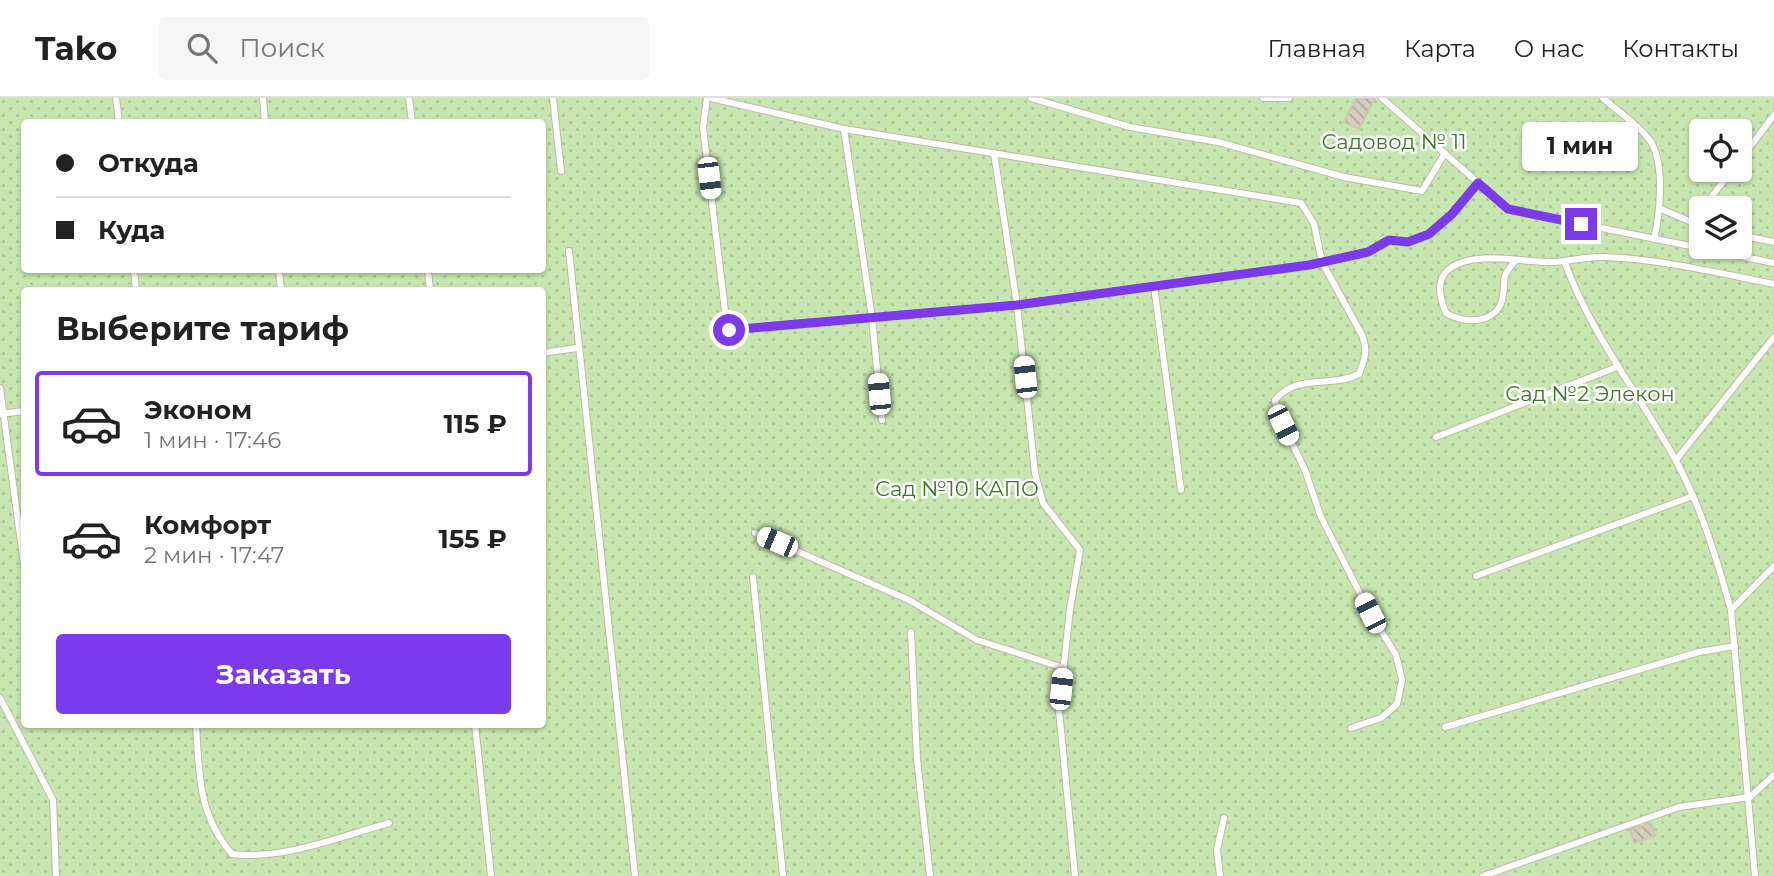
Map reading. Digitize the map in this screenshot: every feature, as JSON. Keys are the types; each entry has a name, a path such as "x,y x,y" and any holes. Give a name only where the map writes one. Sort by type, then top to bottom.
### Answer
{"lane":[{"path":"116,98 118,119"},
{"path":"263,98 265,119"},
{"path":"409,98 412,119"},
{"path":"553,98 561,171"},
{"path":"729,344 703,127 709,98 844,129 1301,203 1314,224 1322,262 1362,335 1366,346 1365,358 1359,374 1346,381 1318,381 1292,386 1275,400 1277,412 1305,470 1321,517 1370,613 1396,655 1402,680 1396,704 1381,718 1351,728"},
{"path":"1031,98 1130,127 1218,142 1344,177 1422,191 1445,153"},
{"path":"1263,98 1289,98"},
{"path":"1382,98 1508,209 1774,262"},
{"path":"1603,98 1649,138 1656,152 1661,209 1654,239"},
{"path":"1752,144 1774,115"},
{"path":"844,129 872,318 881,420"},
{"path":"994,153 1017,305 1035,473 1043,503 1080,550 1059,710 1075,876"},
{"path":"1712,196 1723,182"},
{"path":"729,330 1017,305 1322,262 1368,252 1389,240 1408,242 1429,234 1452,214 1478,183"},
{"path":"1661,209 1689,222"},
{"path":"1752,237 1774,242"},
{"path":"569,251 577,348 635,876"},
{"path":"1515,261 1502,283 1503,296 1498,308 1482,321 1465,322 1446,313 1440,284 1449,269 1472,260 1515,261 1565,263 1600,257 1652,260 1774,284"},
{"path":"1565,263 1573,286 1617,367 1676,460 1720,569 1731,610 1750,797 1755,876"},
{"path":"1154,286 1181,490"},
{"path":"1676,460 1774,337"},
{"path":"546,352 577,348"},
{"path":"1436,437 1617,367"},
{"path":"0,388 1,414 21,545"},
{"path":"1,414 21,411"},
{"path":"1476,576 1692,496"},
{"path":"755,533 909,600 977,640 1063,668"},
{"path":"1731,610 1774,566"},
{"path":"752,577 783,876"},
{"path":"911,632 916,759 930,876"},
{"path":"1445,727 1699,652 1735,646"},
{"path":"0,698 53,800 56,876"},
{"path":"196,728 201,797 219,839 232,854 253,856 318,844 389,823"},
{"path":"475,728 491,876"},
{"path":"1483,876 1679,807 1750,797 1774,775"},
{"path":"1220,876 1217,849 1224,818"}],"green space":[{"name":"Сад №10 КАПО","path":"0,98 1774,98 1774,876 0,876"}],"building":[{"path":"1356,98 1375,98 1359,129 1344,122"},
{"path":"1651,823 1655,836 1634,843 1630,830"}],"route":[{"path":"729,330 1017,305 1309,265 1368,252 1389,240 1408,242 1429,234 1452,214 1478,183 1508,209 1581,224"}],"park label":[{"name":"Садовод № 11","path":"1394,141"},
{"name":"Сад №2 Элекон","path":"1590,393"}]}
